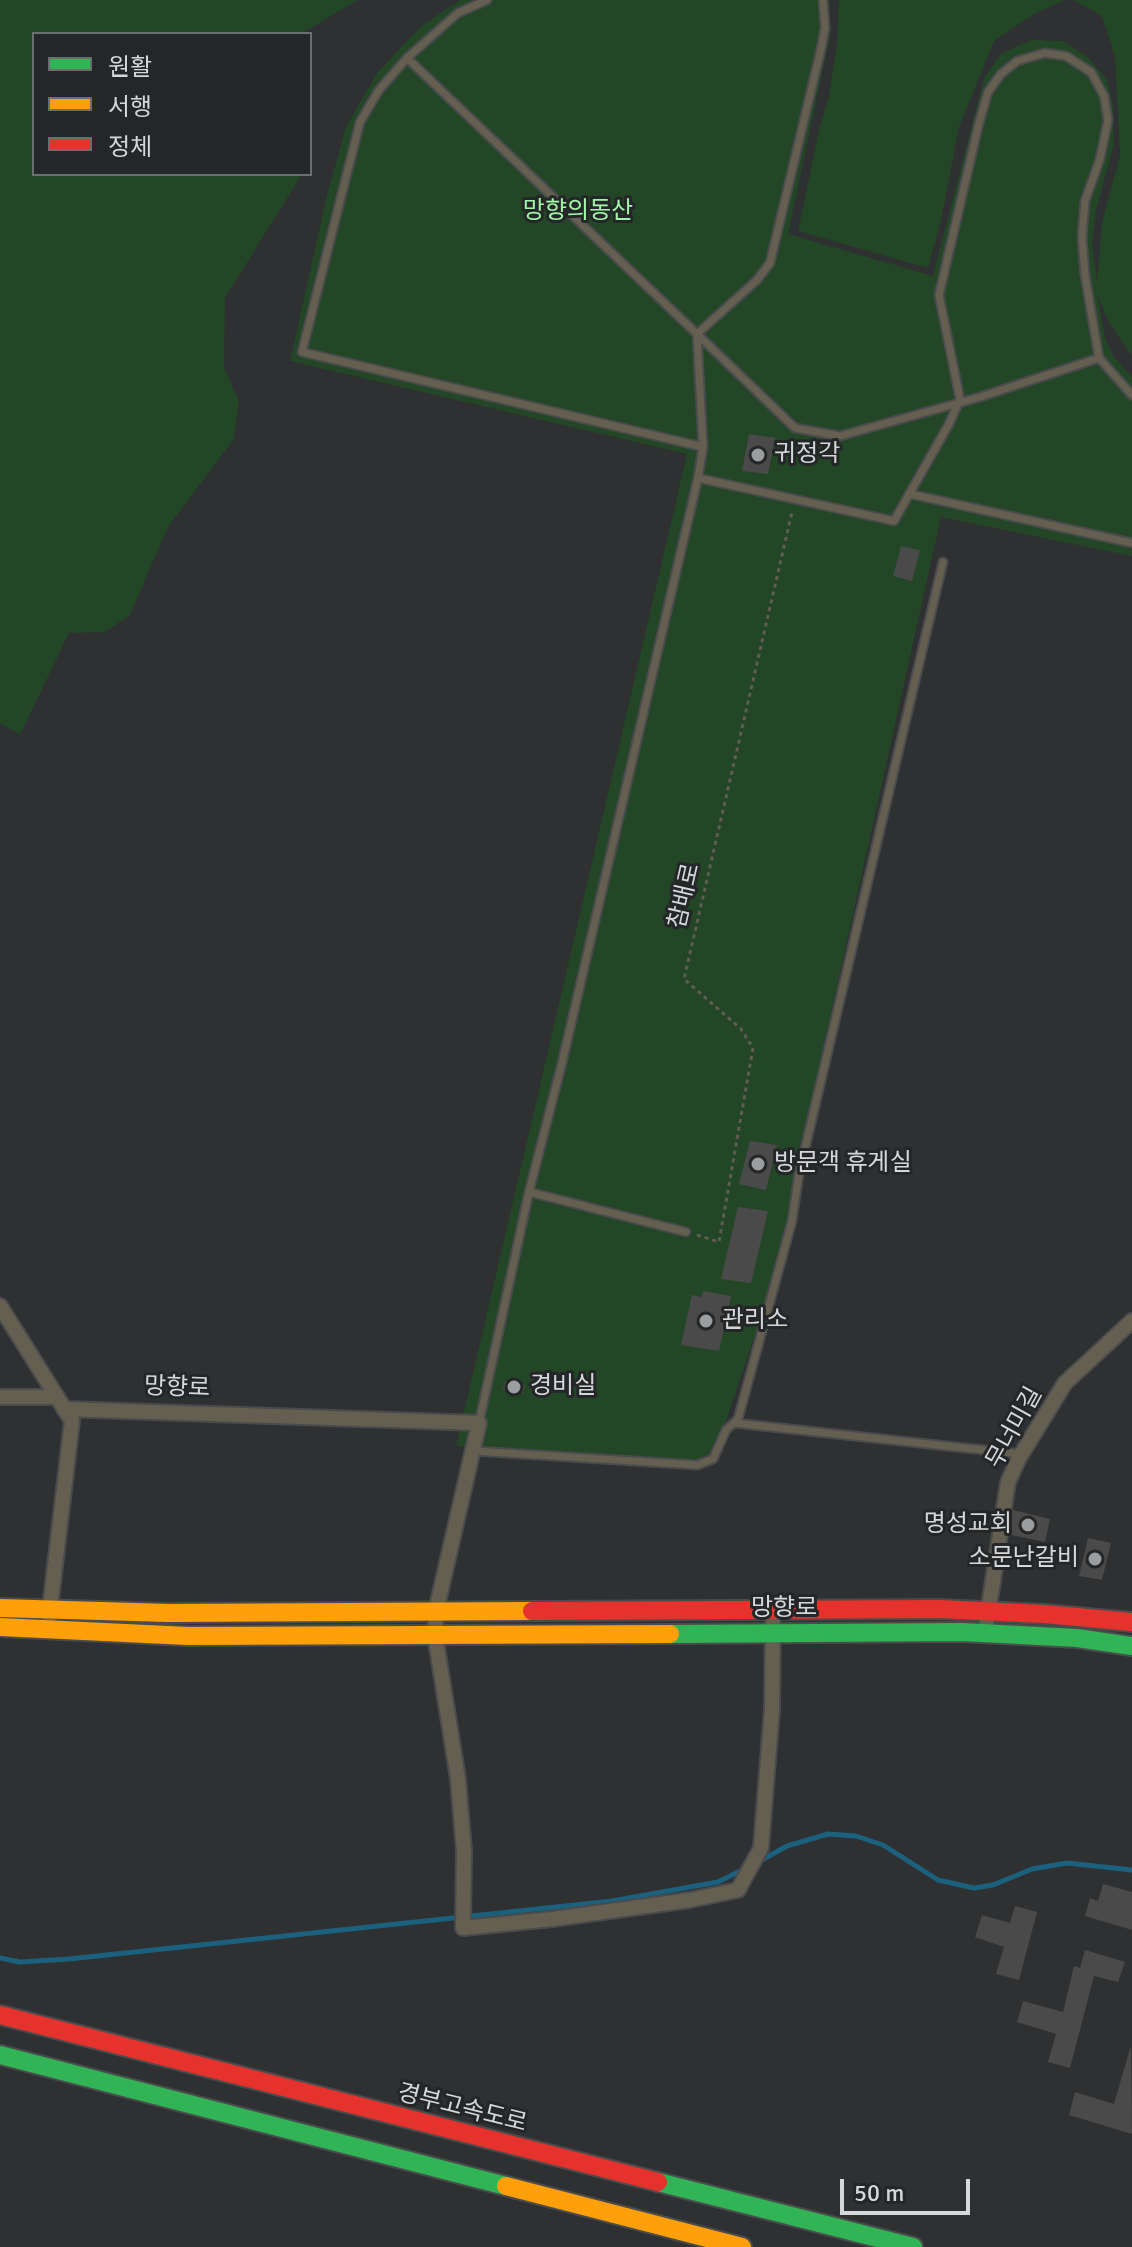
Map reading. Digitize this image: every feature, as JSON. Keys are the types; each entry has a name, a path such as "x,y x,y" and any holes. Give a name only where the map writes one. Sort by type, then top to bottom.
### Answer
{"main road":[{"name":"망향로","path":"0,1608 48,1620 188,1636 985,1633 1077,1638 1132,1646"},
{"name":"망향로","path":"0,1627 48,1620 183,1613 773,1609 987,1612 1132,1622"},
{"name":"경부고속도로","path":"0,2015 913,2247"},
{"path":"0,2055 742,2247"}],"street":[{"path":"0,1306 72,1421 48,1620"},
{"name":"무너미길","path":"985,1633 1008,1482 1021,1454 1065,1383 1132,1321"},
{"name":"망향로","path":"0,1397 60,1403 479,1423"},
{"path":"479,1423 436,1611 435,1635 458,1779 464,1851 463,1928 690,1900 738,1890 761,1848 772,1709 773,1609"}],"lane":[{"path":"487,0 458,13 407,58 379,90 360,122 302,352 703,447"},
{"path":"697,334 757,280 770,263 821,49 825,28 823,0"},
{"path":"698,478 894,521 960,399 939,295 988,92 1001,74 1017,61 1045,53 1066,56 1091,72 1104,96 1108,120 1100,159 1085,201 1082,237 1090,313 1099,358 1132,395"},
{"path":"407,58 795,428 840,436 958,403 1099,358"},
{"path":"479,1423 529,1192 562,1063 698,478 703,447 697,334"},
{"path":"910,494 1132,543"},
{"path":"472,1451 697,1465 713,1459 726,1430 738,1419 792,1221 799,1174 943,562"},
{"path":"529,1192 686,1232"},
{"path":"734,1423 1021,1454"}],"path":[{"name":"참배로","path":"686,1232 719,1242 753,1048 741,1029 684,979 795,500"}],"green space":[{"path":"0,0 358,0 304,32 32,32 32,176 301,176 225,298 224,367 239,401 234,439 168,527 130,615 105,632 69,633 20,735 0,723"},
{"name":"망향의동산","path":"460,0 829,0 831,31 788,234 933,276 984,78 1002,53 1031,40 1063,41 1088,57 1107,80 1113,105 1114,144 1096,210 1092,243 1097,283 1102,223 1120,155 1115,57 1102,16 1073,0 1132,0 1132,356 1109,323 1097,294 1106,341 1114,357 1132,377 1132,556 941,517 792,1189 783,1251 722,1433 713,1453 706,1460 456,1446 687,454 290,361 327,195 346,127 377,73 420,27"},
{"path":"839,0 1065,0 1034,14 994,41 959,127 928,268 798,231 829,95 837,44"}],"building":[{"name":"귀정각","path":"749,434 775,438 768,474 742,471"},
{"path":"901,546 920,550 912,581 893,576"},
{"name":"방문객 휴게실","path":"750,1141 777,1145 766,1190 739,1184"},
{"path":"738,1207 768,1211 751,1283 721,1279"},
{"name":"관리소","path":"704,1291 731,1296 719,1351 681,1345 692,1295 701,1297"},
{"name":"경비실","path":"505,1381 525,1385 523,1393 503,1390"},
{"name":"명성교회","path":"1013,1510 1050,1519 1045,1542 1007,1534"},
{"name":"소문난갈비","path":"1088,1538 1111,1543 1102,1580 1079,1576"},
{"path":"1103,1884 1132,1892 1132,1930 1085,1916 1090,1898 1098,1901"},
{"path":"1015,1906 1037,1912 1019,1980 996,1974 1004,1947 975,1937 982,1915 1010,1923"},
{"path":"1085,1950 1125,1962 1118,1982 1094,1976 1070,2068 1048,2062 1056,2034 1017,2022 1023,2001 1063,2012 1074,1966 1080,1968"},
{"path":"1131,2045 1132,2134 1069,2115 1075,2092 1114,2104"}],"waterway":[{"path":"760,1861 787,1846 828,1834 856,1836 883,1845 938,1880 974,1888 993,1885 1032,1869 1067,1863 1132,1870"},
{"path":"0,1958 20,1962 69,1959 612,1901 718,1882 744,1869"}],"traffic: fast":[{"path":"670,1634 962,1632 1077,1638 1132,1646"},
{"path":"0,2055 506,2186"},
{"path":"658,2182 913,2247"}],"traffic: slow":[{"path":"0,1608 168,1613 532,1611"},
{"path":"0,1627 188,1636 670,1634"},
{"path":"506,2186 742,2247"}],"traffic: jam":[{"path":"532,1611 939,1609 1132,1622"},
{"path":"0,2015 658,2182"}],"place":[{"name":"귀정각","path":"758,455"},
{"name":"방문객 휴게실","path":"758,1164"},
{"name":"관리소","path":"706,1321"},
{"name":"경비실","path":"514,1387"},
{"name":"명성교회","path":"1028,1525"},
{"name":"소문난갈비","path":"1095,1559"}]}
